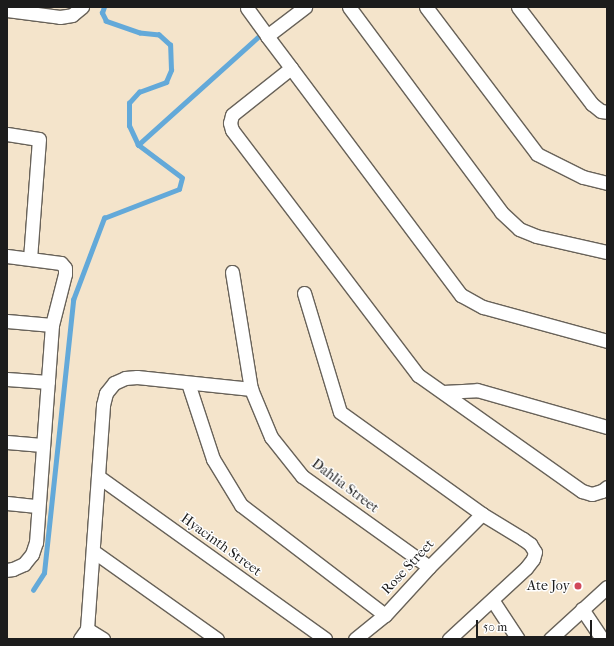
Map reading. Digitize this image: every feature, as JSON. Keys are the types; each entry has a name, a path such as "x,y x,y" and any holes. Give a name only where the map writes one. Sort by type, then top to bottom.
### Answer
{"street":[{"path":"7,10 60,17 72,15 82,7"},
{"path":"247,7 266,36 461,294 471,302 483,307 607,341"},
{"path":"266,36 306,7"},
{"path":"349,7 501,212 519,229 536,236 607,252"},
{"path":"426,7 537,154 583,177 607,183"},
{"path":"518,7 592,104 601,111 607,112"},
{"path":"291,68 232,115 230,123 232,130 418,375 582,491 592,494 602,491 607,487"},
{"path":"7,134 39,139 30,258"},
{"path":"7,256 61,263 65,268 65,274 52,325 36,542 32,554 24,564 7,570"},
{"name":"Dahlia Street","path":"232,272 251,389 271,437 302,476 429,567"},
{"path":"304,293 340,412 482,514 527,541 535,552 533,559 526,568 493,601 449,639"},
{"path":"7,321 52,325"},
{"path":"103,639 83,634 93,551 103,405 106,393 114,383 125,378 137,377 251,389"},
{"path":"7,379 48,382"},
{"path":"188,383 213,459 241,505 385,615"},
{"path":"443,392 477,390 607,427"},
{"path":"7,442 42,445"},
{"name":"Hyacinth Street","path":"99,477 325,639"},
{"path":"7,503 38,506"},
{"name":"Rose Street","path":"355,639 385,615 429,567 482,514"},
{"path":"93,551 217,639"},
{"path":"550,639 607,587"},
{"path":"493,601 518,639"},
{"path":"582,609 602,639"}],"waterway":[{"path":"33,590 44,573 73,300 104,218 179,189 182,178 138,145 129,126 129,103 139,92 166,82 171,70 170,45 159,35 140,33 106,21 102,13 104,7"},
{"path":"138,145 258,37"}],"place":[{"name":"Ate Joy","path":"578,586"}]}
